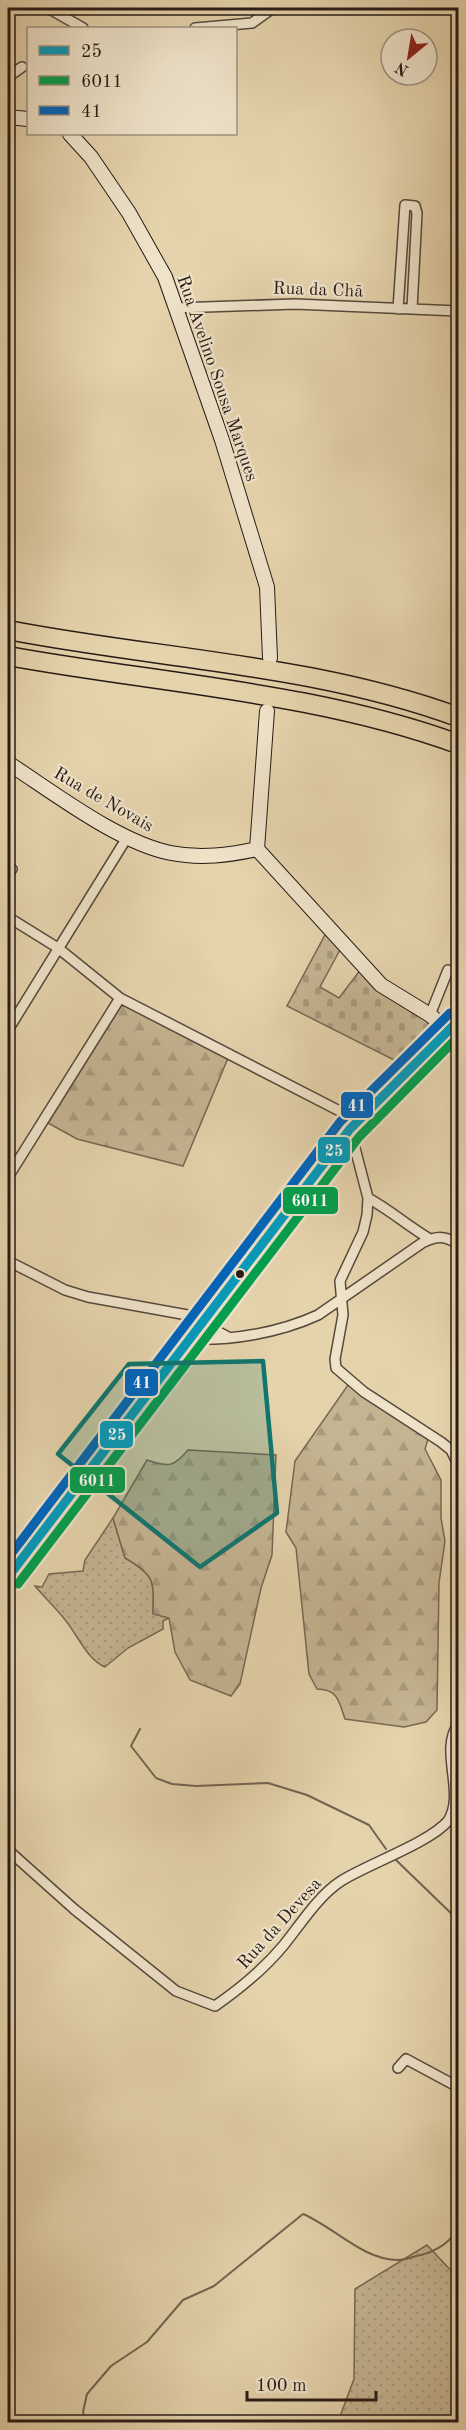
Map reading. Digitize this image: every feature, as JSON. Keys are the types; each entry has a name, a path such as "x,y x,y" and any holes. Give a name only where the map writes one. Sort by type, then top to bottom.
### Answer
{"highway":[{"path":"8,630 335,683 399,698 459,717"},
{"path":"8,656 321,707 386,722 459,744"}],"street":[{"path":"48,8 81,27"},
{"path":"209,27 252,24 273,8"},
{"path":"8,77 22,67"},
{"path":"8,117 27,119"},
{"name":"Rua Avelino Sousa Marques","path":"71,135 91,157 129,213 165,277 222,440 267,587 270,658"},
{"path":"398,309 405,205 415,206 417,213 412,309"},
{"name":"Rua da Chã","path":"176,308 295,304 459,311"},
{"path":"8,1577 204,1318 355,1125 455,1030 381,985 258,849 267,711"},
{"name":"Rua de Novais","path":"8,763 128,837 170,853 223,856 258,849"},
{"path":"8,1030 128,837"},
{"path":"8,867 12,869 8,874"},
{"path":"8,917 58,948 120,998 355,1125"},
{"path":"430,1015 448,970"},
{"path":"8,1177 120,998"},
{"path":"355,1125 368,1198 363,1232 340,1281 339,1300 343,1316 335,1359 336,1368 364,1392 441,1442 451,1450 459,1464"},
{"path":"368,1198 392,1211 403,1222 430,1239"},
{"path":"188,1339 230,1338 304,1321 430,1239 444,1237 459,1244"},
{"path":"8,1261 65,1290 88,1297 204,1318 215,1330 230,1338"},
{"name":"Rua da Devesa","path":"8,1850 74,1909 176,1991 215,2006 255,1977 321,1899 340,1882 433,1832 448,1820 456,1803 455,1773 450,1747 453,1733 459,1725"},
{"path":"398,2068 406,2059 459,2087"}],"highlighted area":[{"path":"263,1361 277,1513 200,1567 58,1454 129,1364"}],"green space":[{"path":"326,933 341,948 320,987 339,998 361,969 432,1023 406,1066 287,1006"},
{"path":"121,1006 127,1006 228,1058 183,1166 77,1139 48,1123"},
{"path":"348,1385 428,1439 425,1449 441,1480 441,1518 445,1541 439,1583 437,1710 426,1722 404,1727 345,1719 334,1694 317,1689 309,1674 296,1548 286,1532 295,1461"},
{"path":"188,1450 276,1455 272,1555 261,1588 240,1684 231,1696 190,1680 175,1652 169,1618 153,1614 151,1580 142,1569 125,1558 113,1518 147,1460 165,1465 170,1464"},
{"path":"113,1518 125,1558 142,1569 151,1580 153,1613 169,1618 163,1621 163,1629 128,1648 105,1667 93,1659 70,1627 35,1586 42,1587 49,1574 83,1571 85,1560"},
{"path":"427,2245 458,2278 458,2422 338,2422 354,2379 355,2289"}],"waterway":[{"path":"140,1729 131,1746 156,1778 172,1784 196,1786 268,1783 307,1795 369,1825 386,1849"},
{"path":"396,1860 458,1920"},
{"path":"85,2422 83,2412 87,2394 111,2366 147,2342 183,2300 214,2286 303,2214 361,2249 385,2259 404,2259 432,2251 447,2242 458,2229"}],"transit line":[{"name":"41","path":"8,1558 340,1122 450,1013"},
{"name":"25","path":"8,1577 350,1129 458,1021"},
{"name":"6011","path":"18,1584 359,1137 458,1037"}]}
